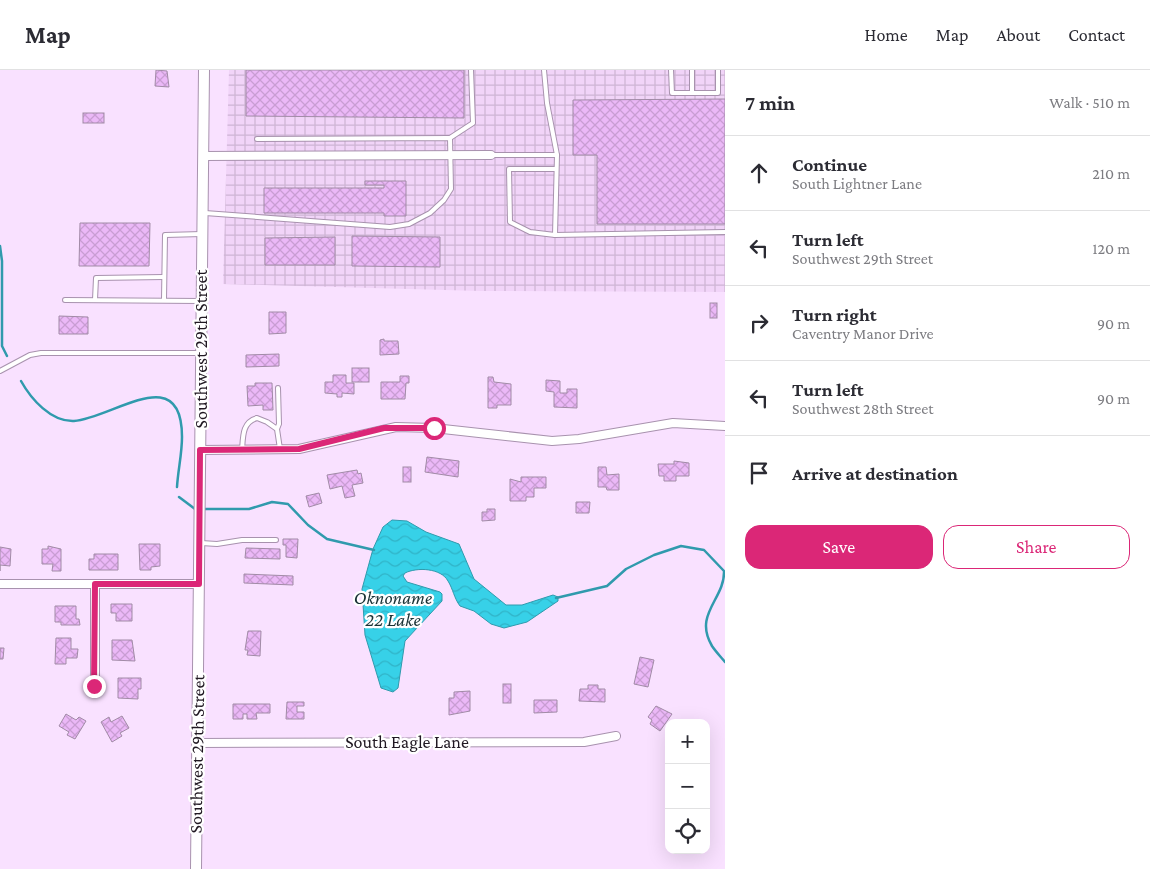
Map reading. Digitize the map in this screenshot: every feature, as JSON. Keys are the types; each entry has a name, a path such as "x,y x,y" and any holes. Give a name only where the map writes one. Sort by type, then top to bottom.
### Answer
{"street":[{"name":"Southwest 29th Street","path":"196,869 204,70"},
{"path":"203,156 491,155"},
{"path":"200,450 280,450 311,447 396,427 427,428 552,441 578,439 673,423 725,426"},
{"path":"0,584 199,584"},
{"path":"94,686 95,584"},
{"name":"South Eagle Lane","path":"197,743 584,742 616,736"}],"lane":[{"path":"256,139 450,138 473,123 471,70"},
{"path":"544,70 547,103 558,156 555,234"},
{"path":"671,70 672,93 718,93 718,70"},
{"path":"692,70 692,93"},
{"path":"202,212 400,226 422,219 444,200 451,189 450,138"},
{"path":"491,155 558,156"},
{"path":"556,169 509,169 510,222 530,232 555,234 725,232"},
{"path":"164,300 165,235 202,234"},
{"path":"94,300 96,278 164,277"},
{"path":"65,300 201,301"},
{"path":"0,370 30,355 41,354 201,353"},
{"path":"278,388 279,424 277,430 280,450"},
{"path":"242,451 244,432 248,422 257,418 263,419 277,430"},
{"path":"199,542 217,544 242,540 276,540"}],"shaded area":[{"path":"229,70 725,70 725,292 481,291 223,284"}],"water":[{"name":"Oknoname 22 Lake","path":"392,520 407,521 426,532 459,544 474,579 506,605 522,605 553,595 558,597 558,601 527,622 504,628 491,624 474,611 460,606 448,581 440,573 422,569 405,573 403,576 407,582 440,592 442,594 442,601 405,641 398,688 393,692 381,688 365,635 362,589 373,549 383,527"}],"building":[{"path":"156,70 167,71 169,87 155,86"},
{"path":"246,70 464,70 464,118 246,116"},
{"path":"725,99 725,224 597,224 597,155 573,155 573,100"},
{"path":"83,113 104,113 104,123 83,123"},
{"path":"365,181 406,181 406,216 384,216 384,213 264,213 264,188 384,188 384,185 365,185"},
{"path":"80,223 150,223 149,266 79,266"},
{"path":"352,236 440,237 440,267 352,266"},
{"path":"335,237 335,265 265,265 265,238"},
{"path":"710,303 717,303 717,318 710,318"},
{"path":"269,312 286,312 286,333 269,334"},
{"path":"59,316 88,317 88,334 59,334"},
{"path":"384,339 384,341 398,341 399,354 380,355 380,340"},
{"path":"279,354 279,366 246,367 246,355"},
{"path":"352,368 369,368 369,382 352,382"},
{"path":"333,375 346,375 346,383 354,383 354,394 342,393 342,397 337,397 337,394 325,393 325,382 333,382"},
{"path":"400,376 409,376 409,383 406,383 405,399 381,399 381,382 400,382"},
{"path":"488,377 493,377 494,382 511,384 511,405 497,405 497,408 488,408"},
{"path":"546,380 560,381 560,393 567,393 567,389 577,389 577,408 554,407 554,392 546,391"},
{"path":"255,383 272,383 273,410 263,410 263,405 248,406 247,386 255,386"},
{"path":"427,457 459,461 458,477 425,472"},
{"path":"674,461 689,463 689,476 676,476 676,481 664,481 664,476 659,476 658,464 674,464"},
{"path":"403,467 411,467 411,482 403,482"},
{"path":"598,467 606,467 607,475 619,474 619,490 607,490 606,487 598,487"},
{"path":"357,470 358,474 361,473 363,483 352,485 355,496 345,498 342,486 330,489 327,475"},
{"path":"521,477 546,477 546,488 534,488 534,497 526,497 526,501 510,501 510,479 521,482"},
{"path":"319,493 322,503 309,507 306,496"},
{"path":"576,502 590,502 589,513 576,513"},
{"path":"487,509 495,509 495,520 482,521 482,512 487,512"},
{"path":"283,539 298,539 297,558 286,557 286,545 283,545"},
{"path":"139,544 160,544 160,566 151,567 151,570 140,570"},
{"path":"48,546 61,549 61,571 52,571 53,564 42,564 42,549 48,549"},
{"path":"0,547 11,549 10,566 0,565"},
{"path":"246,548 280,549 280,559 245,558"},
{"path":"94,554 118,554 118,570 89,570 89,559 94,559"},
{"path":"244,574 293,576 293,585 244,583"},
{"path":"111,604 132,604 132,621 116,621 116,613 111,613"},
{"path":"55,606 76,606 76,619 79,619 80,625 61,625 61,622 55,622"},
{"path":"248,631 261,631 260,656 247,655 248,650 245,650"},
{"path":"56,638 71,638 71,649 78,649 77,658 66,658 66,664 55,664"},
{"path":"112,640 132,640 135,661 112,660"},
{"path":"0,648 4,648 3,659 0,659"},
{"path":"640,657 654,660 648,687 634,684"},
{"path":"118,678 141,678 141,689 138,689 138,699 118,698"},
{"path":"503,684 511,684 511,703 503,703"},
{"path":"588,685 598,685 598,689 605,689 605,702 579,701 580,689 588,689"},
{"path":"470,691 470,711 449,715 449,698 454,698 454,692"},
{"path":"534,700 557,700 557,712 534,713"},
{"path":"287,702 304,702 304,706 297,706 297,712 304,712 304,719 286,719"},
{"path":"233,704 270,704 270,713 256,713 257,719 247,719 247,714 243,714 243,719 233,719"},
{"path":"656,706 672,714 668,719 665,719 665,724 660,731 650,724 652,720 648,717"},
{"path":"66,714 76,720 79,717 86,721 75,739 67,735 69,732 59,726"},
{"path":"122,716 129,728 120,733 122,736 112,742 101,722 109,717 111,722"}],"waterway":[{"path":"0,246 2,261 2,346 7,356"},
{"path":"21,381 36,402 50,414 66,420 74,421 90,418 143,399 158,397 171,402 179,414 182,437 177,487"},
{"path":"179,497 195,509"},
{"path":"204,509 249,509 272,502 288,504 308,525 327,539 374,550"},
{"path":"556,598 607,586 626,569 654,555 681,546 704,550 724,571 723,581 711,607 706,625 707,635 712,646 725,662"}],"route":[{"path":"94,686 95,584 199,584 200,450 259,451 299,449 384,428 434,428"}]}
